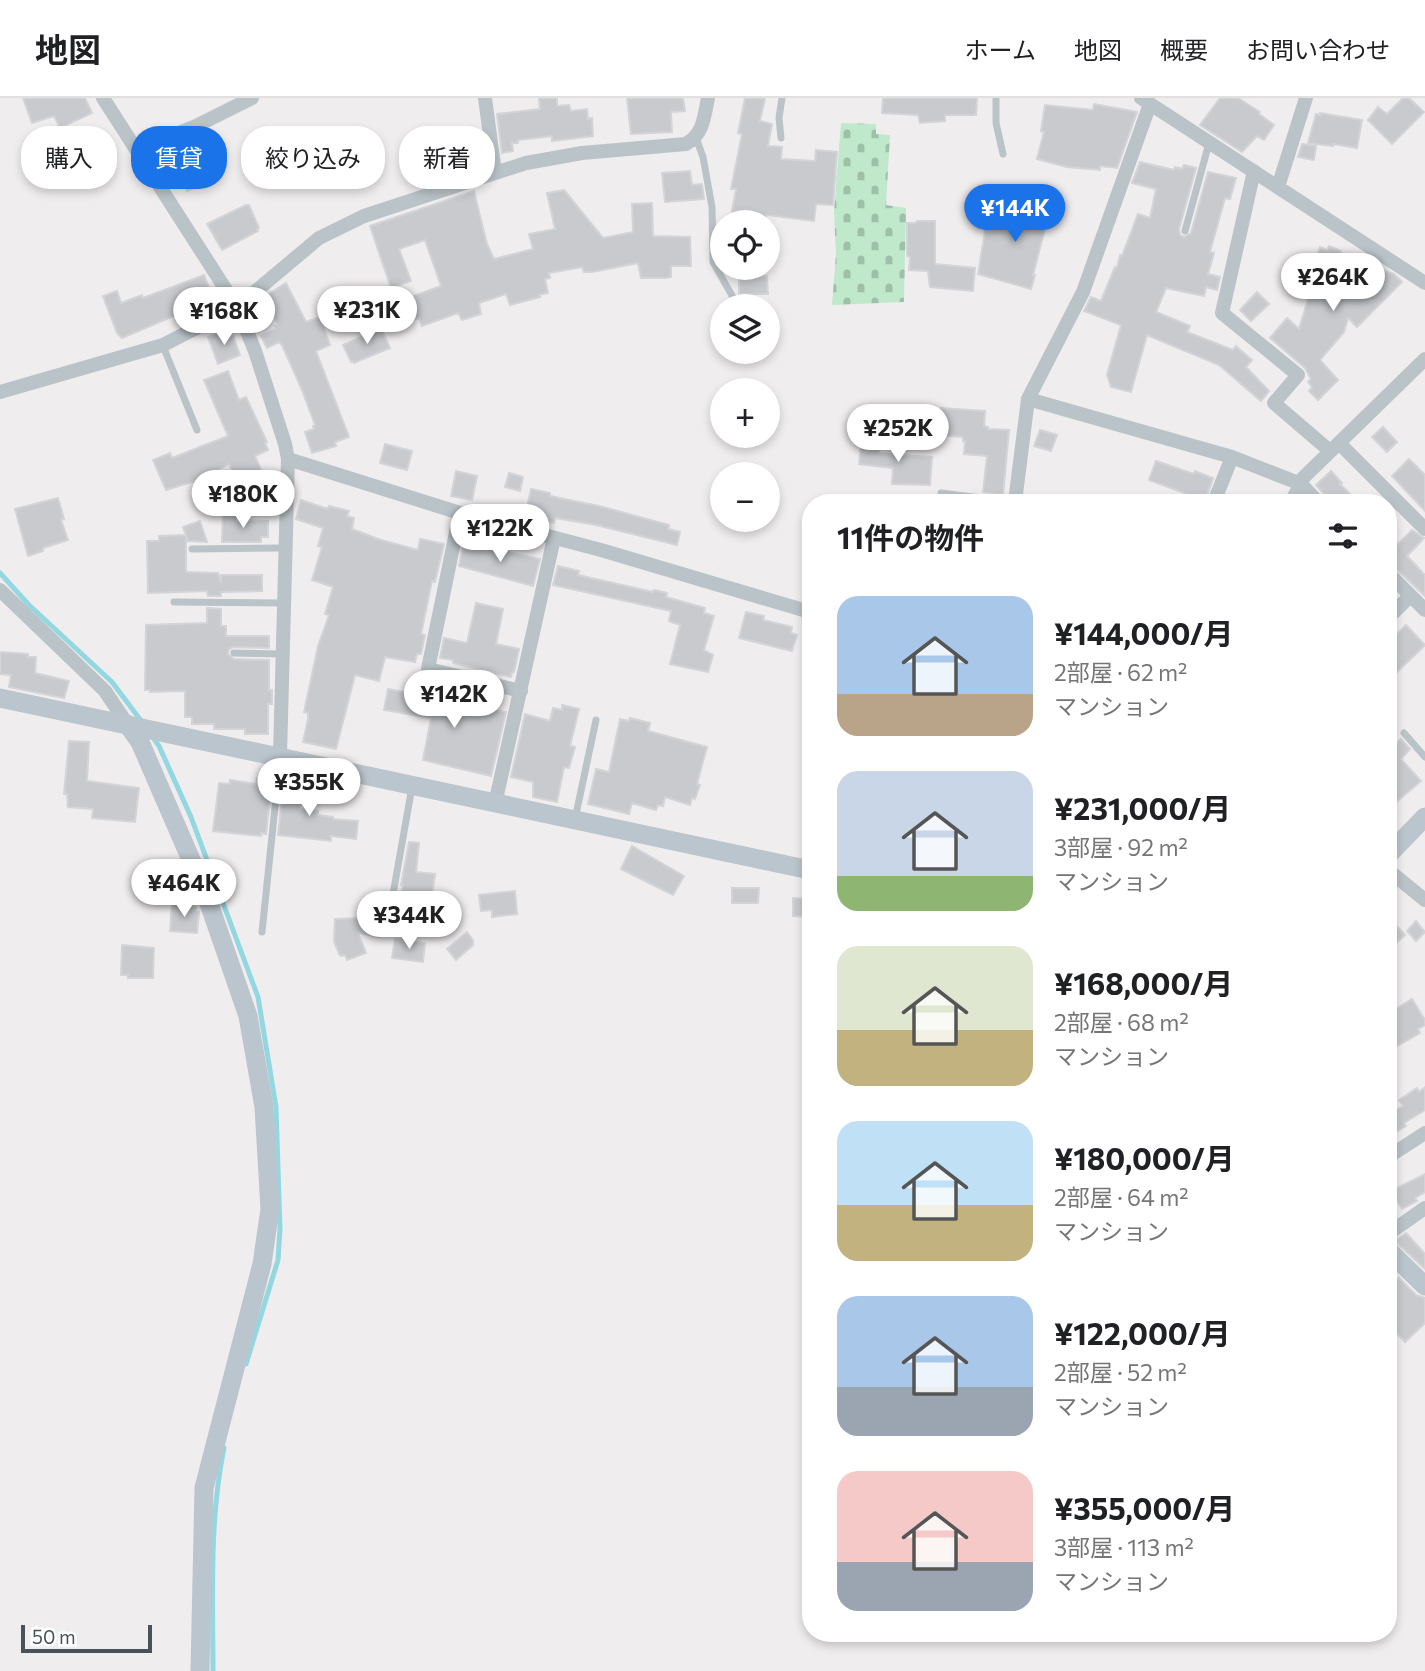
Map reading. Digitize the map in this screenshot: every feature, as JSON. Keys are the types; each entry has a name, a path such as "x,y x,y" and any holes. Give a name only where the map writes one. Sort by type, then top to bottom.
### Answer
{"street":[{"path":"103,98 131,142"},
{"path":"195,126 252,98"},
{"path":"485,98 489,126"},
{"path":"495,173 526,163 582,153 686,144 696,138 701,130 708,98"},
{"path":"1278,187 1306,98"},
{"path":"1015,494 1028,399 1083,292 1146,101 1425,283"},
{"path":"1254,172 1222,313 1298,375 1274,403 1335,447 1387,494"},
{"path":"161,189 237,307 255,351 288,459 280,755"},
{"path":"0,393 163,345 237,307 319,237 364,215 445,189"},
{"path":"1295,494 1303,478 1425,359"},
{"path":"1028,399 1232,457 1301,484 1310,494"},
{"path":"1217,494 1232,457"},
{"path":"288,459 460,513 802,610"},
{"path":"1397,503 1425,529"},
{"path":"460,513 428,669 520,691"},
{"path":"495,804 554,538"},
{"path":"1397,582 1425,610"},
{"path":"0,590 140,727 140,742 209,904 248,1016 264,1107 270,1209 262,1264 204,1488 200,1671"},
{"path":"1397,609 1410,596"},
{"path":"0,698 280,755 412,786 802,868"},
{"path":"1397,846 1425,817"},
{"path":"1397,877 1425,900"},
{"path":"1397,1151 1425,1133"},
{"path":"1397,1228 1425,1208"},
{"path":"1397,1259 1425,1286"}],"lane":[{"path":"780,138 782,98"},
{"path":"996,98 996,123 1003,154"},
{"path":"696,138 703,157 712,207 713,261 731,294"},
{"path":"1185,231 1209,143"},
{"path":"163,345 197,430"},
{"path":"942,493 950,494"},
{"path":"192,549 285,548"},
{"path":"174,602 285,603"},
{"path":"234,653 283,654"},
{"path":"575,820 596,720"},
{"path":"1404,733 1425,757"},
{"path":"262,932 280,755"},
{"path":"390,911 412,786"}],"green space":[{"path":"841,123 876,124 876,134 890,135 886,205 906,208 904,302 832,305 836,254 834,212"}],"building":[{"path":"23,98 85,98 92,113 64,126 59,126 54,116 32,123"},
{"path":"539,98 557,98 557,106 569,105 571,111 587,109 588,119 592,118 593,136 552,141 552,136 518,140 518,143 512,143 513,151 502,153 497,114 540,109"},
{"path":"627,98 683,98 685,111 671,112 672,132 631,134"},
{"path":"745,98 765,98 760,121 772,124 768,146 782,147 781,159 815,161 816,150 837,152 833,205 816,204 814,221 780,217 780,210 732,210 736,189 731,189 742,134 738,133"},
{"path":"883,98 977,98 976,115 945,115 945,121 920,123 918,115 882,113"},
{"path":"1220,98 1238,98 1274,125 1264,140 1257,136 1242,152 1200,125"},
{"path":"1403,98 1409,98 1424,112 1392,144 1368,120 1378,107 1387,114"},
{"path":"1094,104 1137,112 1117,168 1100,166 1100,170 1067,167 1037,159 1044,132 1041,131 1045,105 1093,110"},
{"path":"1316,114 1362,120 1357,148 1308,143"},
{"path":"1302,144 1316,146 1314,160 1298,157"},
{"path":"1140,162 1174,170 1175,167 1182,169 1184,165 1196,168 1179,229 1180,235 1184,237 1191,233 1208,172 1236,178 1230,199 1225,198 1210,252 1214,253 1208,274 1220,277 1217,290 1206,287 1204,296 1166,288 1156,312 1190,326 1187,332 1233,350 1236,346 1252,360 1246,367 1269,391 1261,401 1219,365 1147,335 1131,392 1111,387 1107,375 1121,325 1084,311 1091,297 1101,301 1138,214 1150,218 1156,189 1132,183"},
{"path":"690,171 692,185 702,184 704,199 665,202 662,173"},
{"path":"564,190 603,238 633,232 632,204 652,203 653,236 690,237 691,266 671,266 671,277 666,278 641,278 638,263 592,272 584,272 582,267 549,273 550,278 545,279 548,293 539,295 540,297 510,305 506,294 479,303 481,314 462,320 458,313 422,326 419,318 413,320 405,299 441,286 425,240 399,249 411,281 391,288 370,226 474,191 487,244 494,259 533,249 529,234 555,229 547,193"},
{"path":"1033,192 1053,198 1031,289 978,274 987,219 1024,218"},
{"path":"249,205 258,231 222,250 207,224"},
{"path":"935,221 935,264 975,268 973,291 930,287 928,271 909,270 907,223"},
{"path":"1329,246 1341,251 1339,258 1394,274 1402,282 1357,327 1348,318 1344,332 1320,360 1338,380 1318,400 1309,391 1312,387 1308,382 1311,379 1305,368 1270,338 1287,318 1299,329 1311,289 1319,280 1321,272 1315,265 1320,247 1327,250"},
{"path":"204,275 211,293 201,297 202,302 194,304 195,307 122,338 117,333 103,296 117,291 121,303 142,295 143,298"},
{"path":"739,280 767,280 768,294 739,294"},
{"path":"286,283 306,322 320,317 330,345 316,351 349,437 335,442 336,446 312,453 305,432 314,429 315,425 302,390 282,345 279,342 267,348 261,336 276,329 275,326 278,325 264,297"},
{"path":"1257,292 1269,304 1251,321 1240,310"},
{"path":"381,328 390,348 351,362 343,345"},
{"path":"224,331 227,338 233,336 240,355 218,364 208,337"},
{"path":"228,371 239,400 246,397 267,442 265,443 268,450 255,456 267,483 242,493 229,464 195,481 166,490 153,460 170,453 172,458 228,436 204,380"},
{"path":"941,408 985,411 984,426 988,429 1009,430 1003,494 983,492 987,456 964,454 963,437 939,435"},
{"path":"1383,427 1397,442 1387,452 1372,437"},
{"path":"1040,430 1057,435 1051,451 1034,446"},
{"path":"864,439 880,440 879,453 932,457 930,485 892,484 893,468 859,464"},
{"path":"385,444 412,451 407,470 380,463"},
{"path":"1409,459 1425,475 1425,511 1392,476"},
{"path":"1156,461 1213,478 1208,494 1187,494 1149,480"},
{"path":"456,471 477,476 472,500 451,496"},
{"path":"1331,471 1350,494 1324,494 1316,485"},
{"path":"509,473 523,477 520,491 505,487"},
{"path":"531,489 669,525 668,529 680,532 677,545 596,525 555,518 554,523 525,517"},
{"path":"58,498 64,519 61,520 68,540 28,556 15,509"},
{"path":"301,500 328,509 329,506 349,511 347,516 354,518 352,529 381,540 418,550 420,539 444,544 435,582 432,581 421,634 425,635 421,654 417,654 415,662 385,657 379,681 355,675 336,749 303,742 308,719 308,713 304,712 318,646 329,615 325,614 333,587 312,580 322,547 318,546 323,528 296,519"},
{"path":"223,513 237,513 237,520 268,521 268,537 261,537 261,542 222,542"},
{"path":"200,521 207,542 188,541 186,536 186,572 218,573 221,583 221,575 262,575 262,591 221,592 221,596 208,596 207,591 148,593 147,541 159,541 159,536 186,535 183,527"},
{"path":"1412,530 1424,538 1407,556 1425,575 1425,596 1397,570 1398,544"},
{"path":"470,544 540,559 533,586 459,566 463,545"},
{"path":"558,566 579,571 578,575 667,593 666,597 705,608 704,613 714,616 704,650 713,655 708,672 670,664 680,625 669,621 671,611 553,585"},
{"path":"476,603 503,609 496,644 519,649 511,677 440,658 444,638 467,643"},
{"path":"207,608 221,609 221,626 226,626 226,636 269,636 269,648 233,647 228,654 234,659 269,660 272,704 268,704 268,734 245,734 245,729 214,729 214,724 192,724 192,717 185,717 185,691 145,690 146,625 207,623"},
{"path":"746,612 764,616 763,620 792,627 791,633 797,635 792,651 739,638"},
{"path":"1406,625 1425,645 1397,672 1397,634"},
{"path":"0,652 36,657 35,673 69,681 64,698 9,687 11,675 0,674"},
{"path":"388,689 426,696 426,693 441,696 440,700 506,712 491,776 423,760 431,718 384,710"},
{"path":"562,705 579,709 570,746 575,747 569,768 564,767 557,802 533,797 533,782 511,777 525,714 550,721 553,708 562,710"},
{"path":"630,718 650,723 648,731 707,747 697,784 700,785 690,805 665,797 663,806 658,805 656,810 632,803 629,814 588,804 596,769 609,772 620,719 629,721"},
{"path":"1401,739 1410,749 1401,759 1421,781 1397,801 1397,743"},
{"path":"69,741 89,742 87,781 139,788 135,822 92,818 93,809 68,807 67,794 64,794"},
{"path":"290,777 304,779 299,809 318,811 318,815 333,819 358,821 356,839 331,836 331,841 278,835 284,782 289,783"},
{"path":"257,778 272,780 266,834 261,833 261,836 213,831 219,783 230,784 230,780 256,784"},
{"path":"409,842 419,843 416,872 435,874 431,902 401,898"},
{"path":"632,846 684,876 673,895 621,869"},
{"path":"732,888 759,888 758,903 732,903"},
{"path":"515,891 517,914 492,917 492,910 481,911 479,895"},
{"path":"793,898 802,899 802,917 793,916"},
{"path":"172,903 196,907 199,912 197,933 170,931"},
{"path":"360,914 381,916 380,937 358,933 366,953 347,960 345,955 339,954 334,941 335,919 359,918"},
{"path":"1416,921 1425,932 1416,941 1407,931"},
{"path":"1397,926 1405,935 1397,943"},
{"path":"467,932 473,945 456,960 447,949"},
{"path":"395,939 425,943 423,962 392,958"},
{"path":"122,945 154,948 153,978 128,978 128,975 121,975"},
{"path":"1412,999 1425,1020 1425,1025 1418,1029 1420,1033 1397,1046 1397,1008"},
{"path":"1425,1087 1425,1110 1404,1123 1406,1126 1397,1132 1397,1110 1403,1106 1399,1100 1417,1088 1419,1092"},
{"path":"1425,1174 1425,1192 1415,1198 1417,1201 1402,1209 1397,1201 1397,1188"},
{"path":"1406,1233 1425,1254 1425,1269 1397,1243 1397,1240"},
{"path":"1399,1278 1416,1295 1425,1298 1425,1323 1405,1342 1397,1334"}],"waterway":[{"path":"0,573 29,605 112,682 142,722"},
{"path":"152,736 191,817 258,997 276,1107 280,1229 278,1260 246,1364"},
{"path":"213,1671 214,1531 224,1448"}]}
